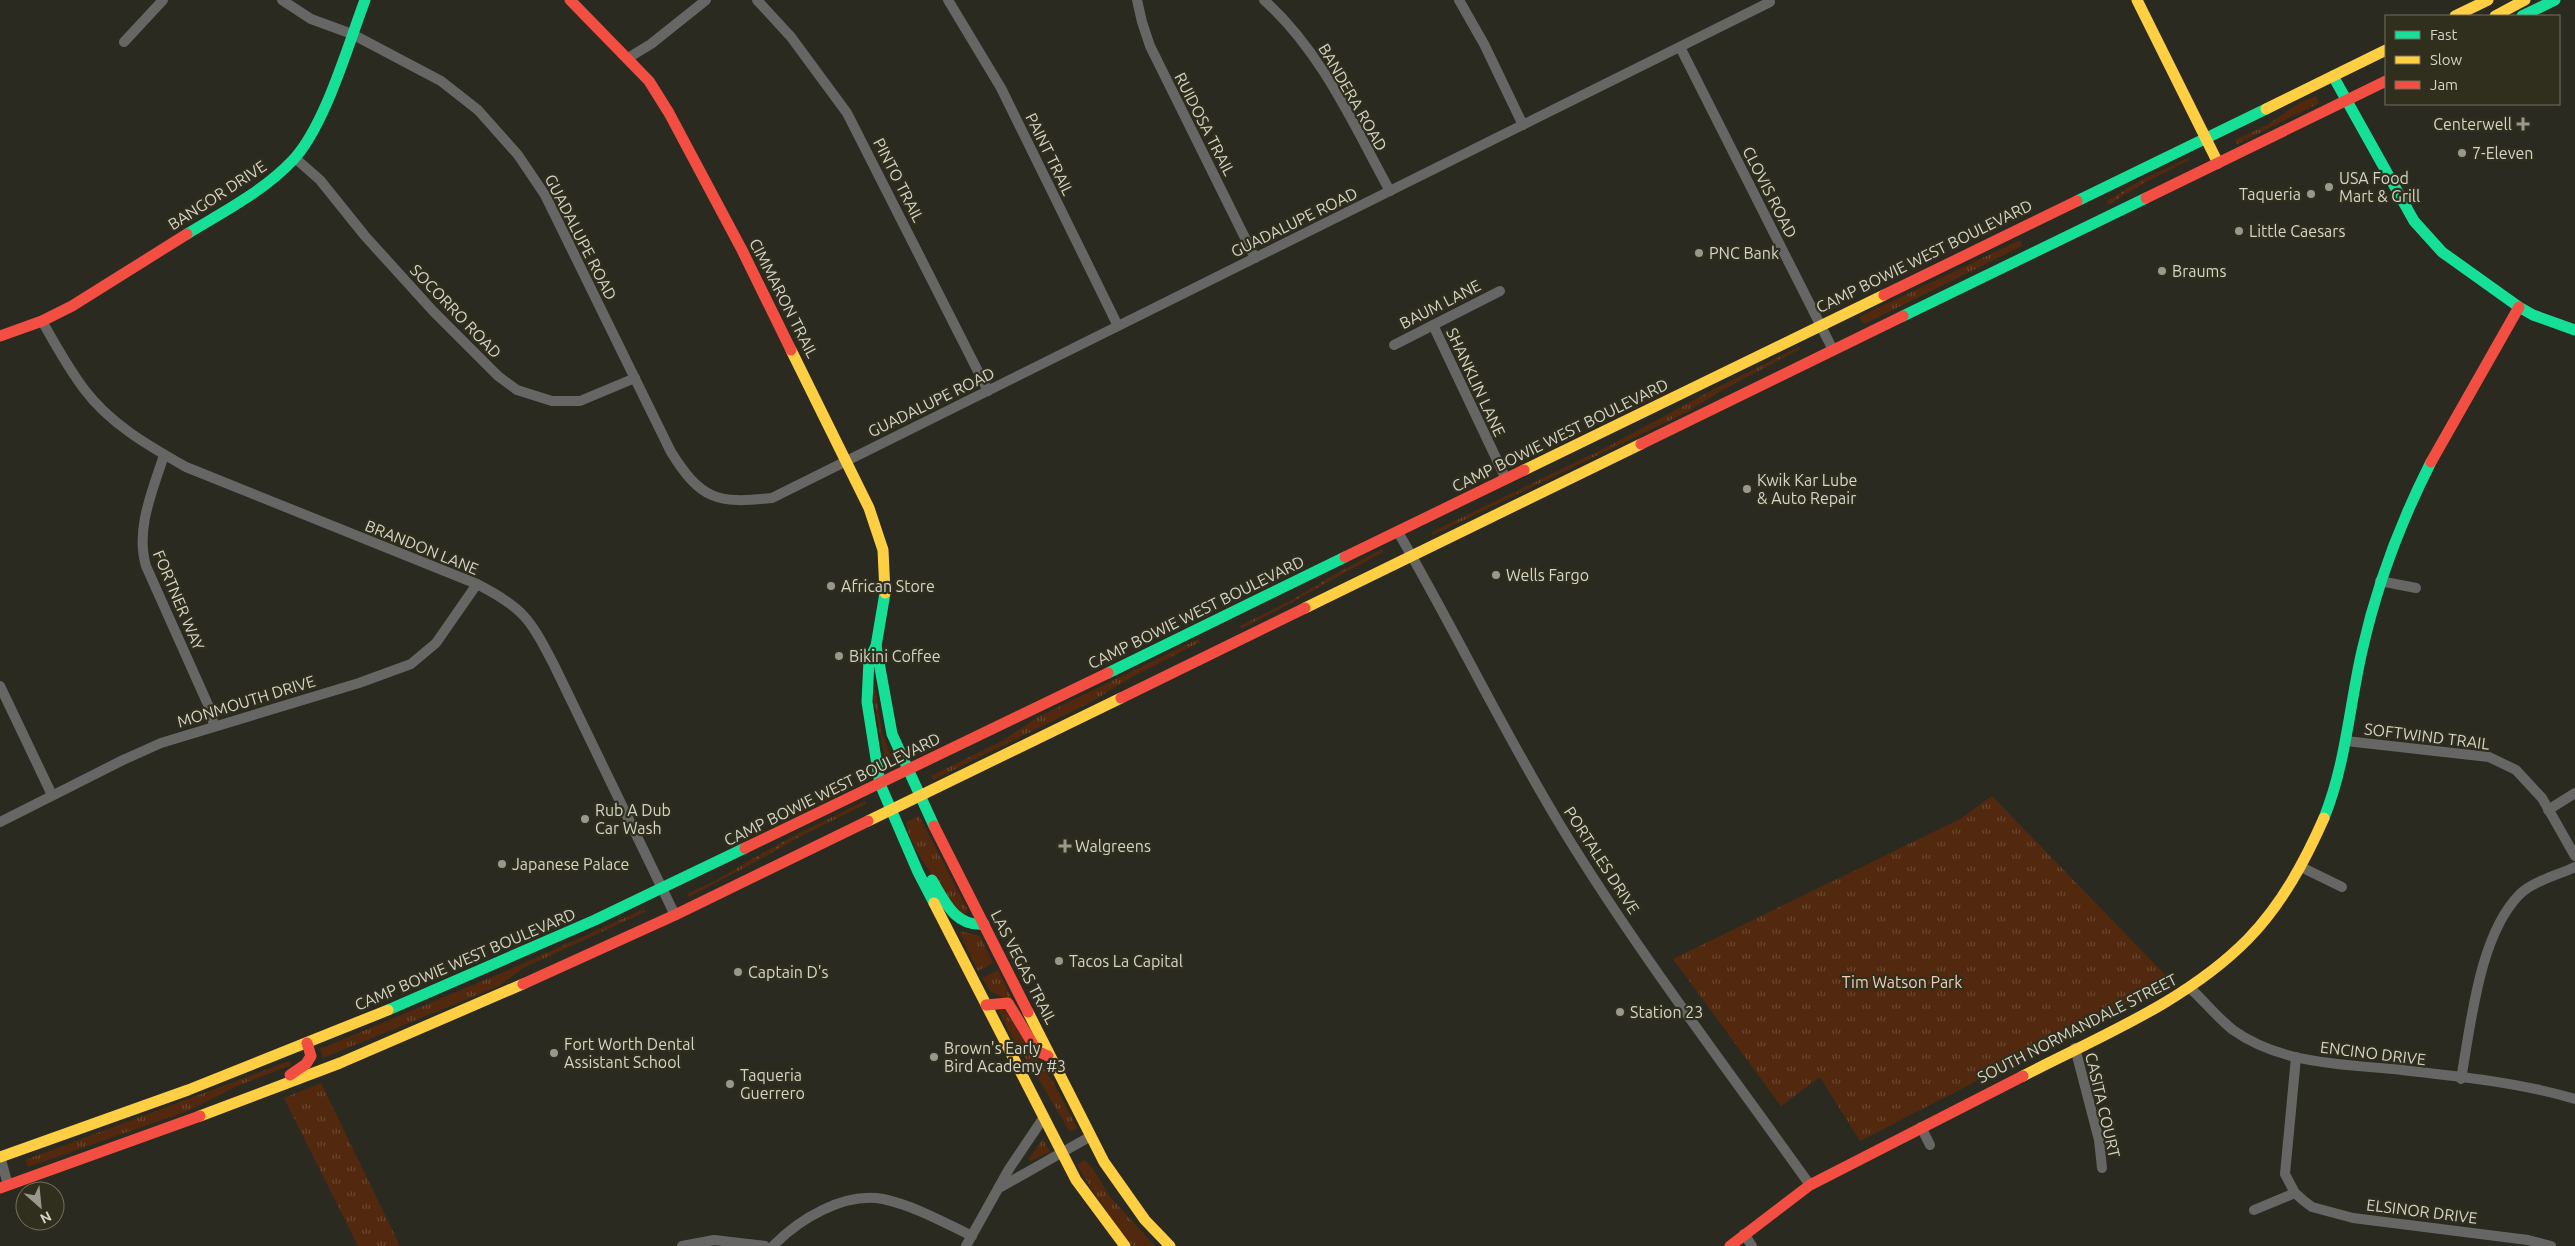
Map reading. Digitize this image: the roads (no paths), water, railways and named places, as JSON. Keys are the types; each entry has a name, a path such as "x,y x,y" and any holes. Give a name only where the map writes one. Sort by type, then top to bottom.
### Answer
{"main road":[{"name":"BANGOR DRIVE","path":"0,336 42,321 72,306 252,194 282,171 295,158 318,123 365,0"},
{"name":"CIMMARON TRAIL","path":"570,0 649,81 678,130 742,250 869,508 883,550 885,601 876,646 869,660 867,702 880,784"},
{"path":"2136,0 2218,163"},
{"path":"2457,15 2488,0"},
{"path":"2497,15 2525,0"},
{"path":"2524,15 2555,0"},
{"name":"CAMP BOWIE WEST BOULEVARD","path":"0,1156 188,1090 449,985 662,889 907,771 1217,635 1412,556 1833,350 2055,226 2206,136 2385,50"},
{"path":"2333,76 2414,222 2442,252 2519,307 2533,315 2575,330"},
{"name":"CAMP BOWIE WEST BOULEVARD","path":"4,1186 247,1099 452,1016 675,915 919,796 1217,635 1398,532 1821,325 2055,226 2218,163 2385,82"},
{"name":"SOUTH NORMANDALE STREET","path":"1730,1246 1810,1185 2158,1007 2190,988 2243,944 2278,901 2301,867 2318,833 2343,761 2355,684 2380,581 2419,486 2519,307"},
{"name":"CIMMARON TRAIL","path":"876,646 882,664 882,687 889,726 907,771"},
{"name":"LAS VEGAS TRAIL","path":"907,771 1104,1162 1145,1220 1170,1246"},
{"path":"880,784 918,872 986,1005 1011,1049 1044,1117 1087,1197 1124,1246"},
{"path":"918,872 926,874 932,880 959,920 974,926 984,924"},
{"path":"986,1005 1008,1003 1039,1052 1052,1057"},
{"path":"247,1099 270,1084 298,1071 306,1064 311,1056 307,1043"}],"street":[{"path":"124,42 163,0"},
{"name":"GUADALUPE ROAD","path":"282,0 311,19 352,34 441,81 478,110 518,155 545,195 671,452 687,477 698,487 710,494 728,500 772,498 1770,2"},
{"path":"628,58 652,44 706,0"},
{"name":"PINTO TRAIL","path":"757,0 791,37 847,113 988,391"},
{"name":"PAINT TRAIL","path":"948,0 1001,88 1118,326"},
{"name":"RUIDOSA TRAIL","path":"1137,0 1142,22 1154,54 1255,258"},
{"name":"BANDERA ROAD","path":"1264,0 1282,16 1320,65 1390,191"},
{"path":"1459,0 1484,44 1523,125"},
{"name":"CLOVIS ROAD","path":"1680,47 1833,350"},
{"name":"SOCORRO ROAD","path":"295,158 320,180 365,236 433,311 498,376 517,390 552,401 580,401 635,378"},
{"name":"BAUM LANE","path":"1394,345 1500,291"},
{"name":"BRANDON LANE","path":"42,321 68,366 98,406 131,434 164,455 205,475 477,584 514,605 534,626 675,915"},
{"name":"SHANKLIN LANE","path":"1432,325 1506,479"},
{"name":"FORTNER WAY","path":"164,455 143,524 141,551 209,707 214,725"},
{"name":"PORTALES DRIVE","path":"1398,532 1502,724 1562,828 1612,906 1810,1185"},
{"path":"2380,581 2416,588"},
{"name":"MONMOUTH DRIVE","path":"0,822 161,743 214,725 359,683 411,664 436,643 477,584"},
{"path":"0,686 52,795"},
{"name":"SOFTWIND TRAIL","path":"2346,741 2489,757 2516,770 2542,798 2575,856"},
{"path":"2548,810 2575,793"},
{"path":"2301,867 2342,887"},
{"path":"2461,1079 2478,981 2494,937 2508,910 2526,890 2575,867"},
{"name":"ENCINO DRIVE","path":"2190,988 2233,1030 2282,1053 2317,1062 2526,1088 2575,1099"},
{"name":"CASITA COURT","path":"2075,1048 2099,1140 2102,1168"},
{"name":"ELSINOR DRIVE","path":"2296,1057 2285,1174 2295,1192 2312,1207 2354,1218 2528,1240 2551,1246"},
{"path":"966,1246 1009,1169 1044,1117"},
{"path":"1921,1127 1930,1145"},
{"path":"1000,1187 1091,1136"},
{"path":"0,1156 4,1186"},
{"path":"2254,1210 2295,1192"},
{"path":"773,1246 790,1228 818,1213 842,1203 881,1199 918,1209 972,1236"},
{"path":"1744,1234 1752,1246"},
{"path":"682,1246 714,1240 765,1246"}],"place":[{"name":"Centerwell","path":"2523,124"},
{"name":"7-Eleven","path":"2462,153"},
{"name":"USA Food Mart & Grill","path":"2329,187"},
{"name":"Taqueria","path":"2311,194"},
{"name":"Little Caesars","path":"2239,231"},
{"name":"PNC Bank","path":"1699,253"},
{"name":"Braums","path":"2162,271"},
{"name":"Kwik Kar Lube & Auto Repair","path":"1747,489"},
{"name":"Wells Fargo","path":"1496,575"},
{"name":"African Store","path":"831,586"},
{"name":"Bikini Coffee","path":"839,656"},
{"name":"Rub A Dub Car Wash","path":"585,819"},
{"name":"Walgreens","path":"1065,846"},
{"name":"Japanese Palace","path":"502,864"},
{"name":"Tacos La Capital","path":"1059,961"},
{"name":"Captain D's","path":"738,972"},
{"name":"Station 23","path":"1620,1012"},
{"name":"Fort Worth Dental Assistant School","path":"554,1053"},
{"name":"Brown's Early Bird Academy #3","path":"934,1057"},
{"name":"Taqueria Guerrero","path":"730,1084"}],"park label":[{"name":"Tim Watson Park","path":"1902,982"}]}
